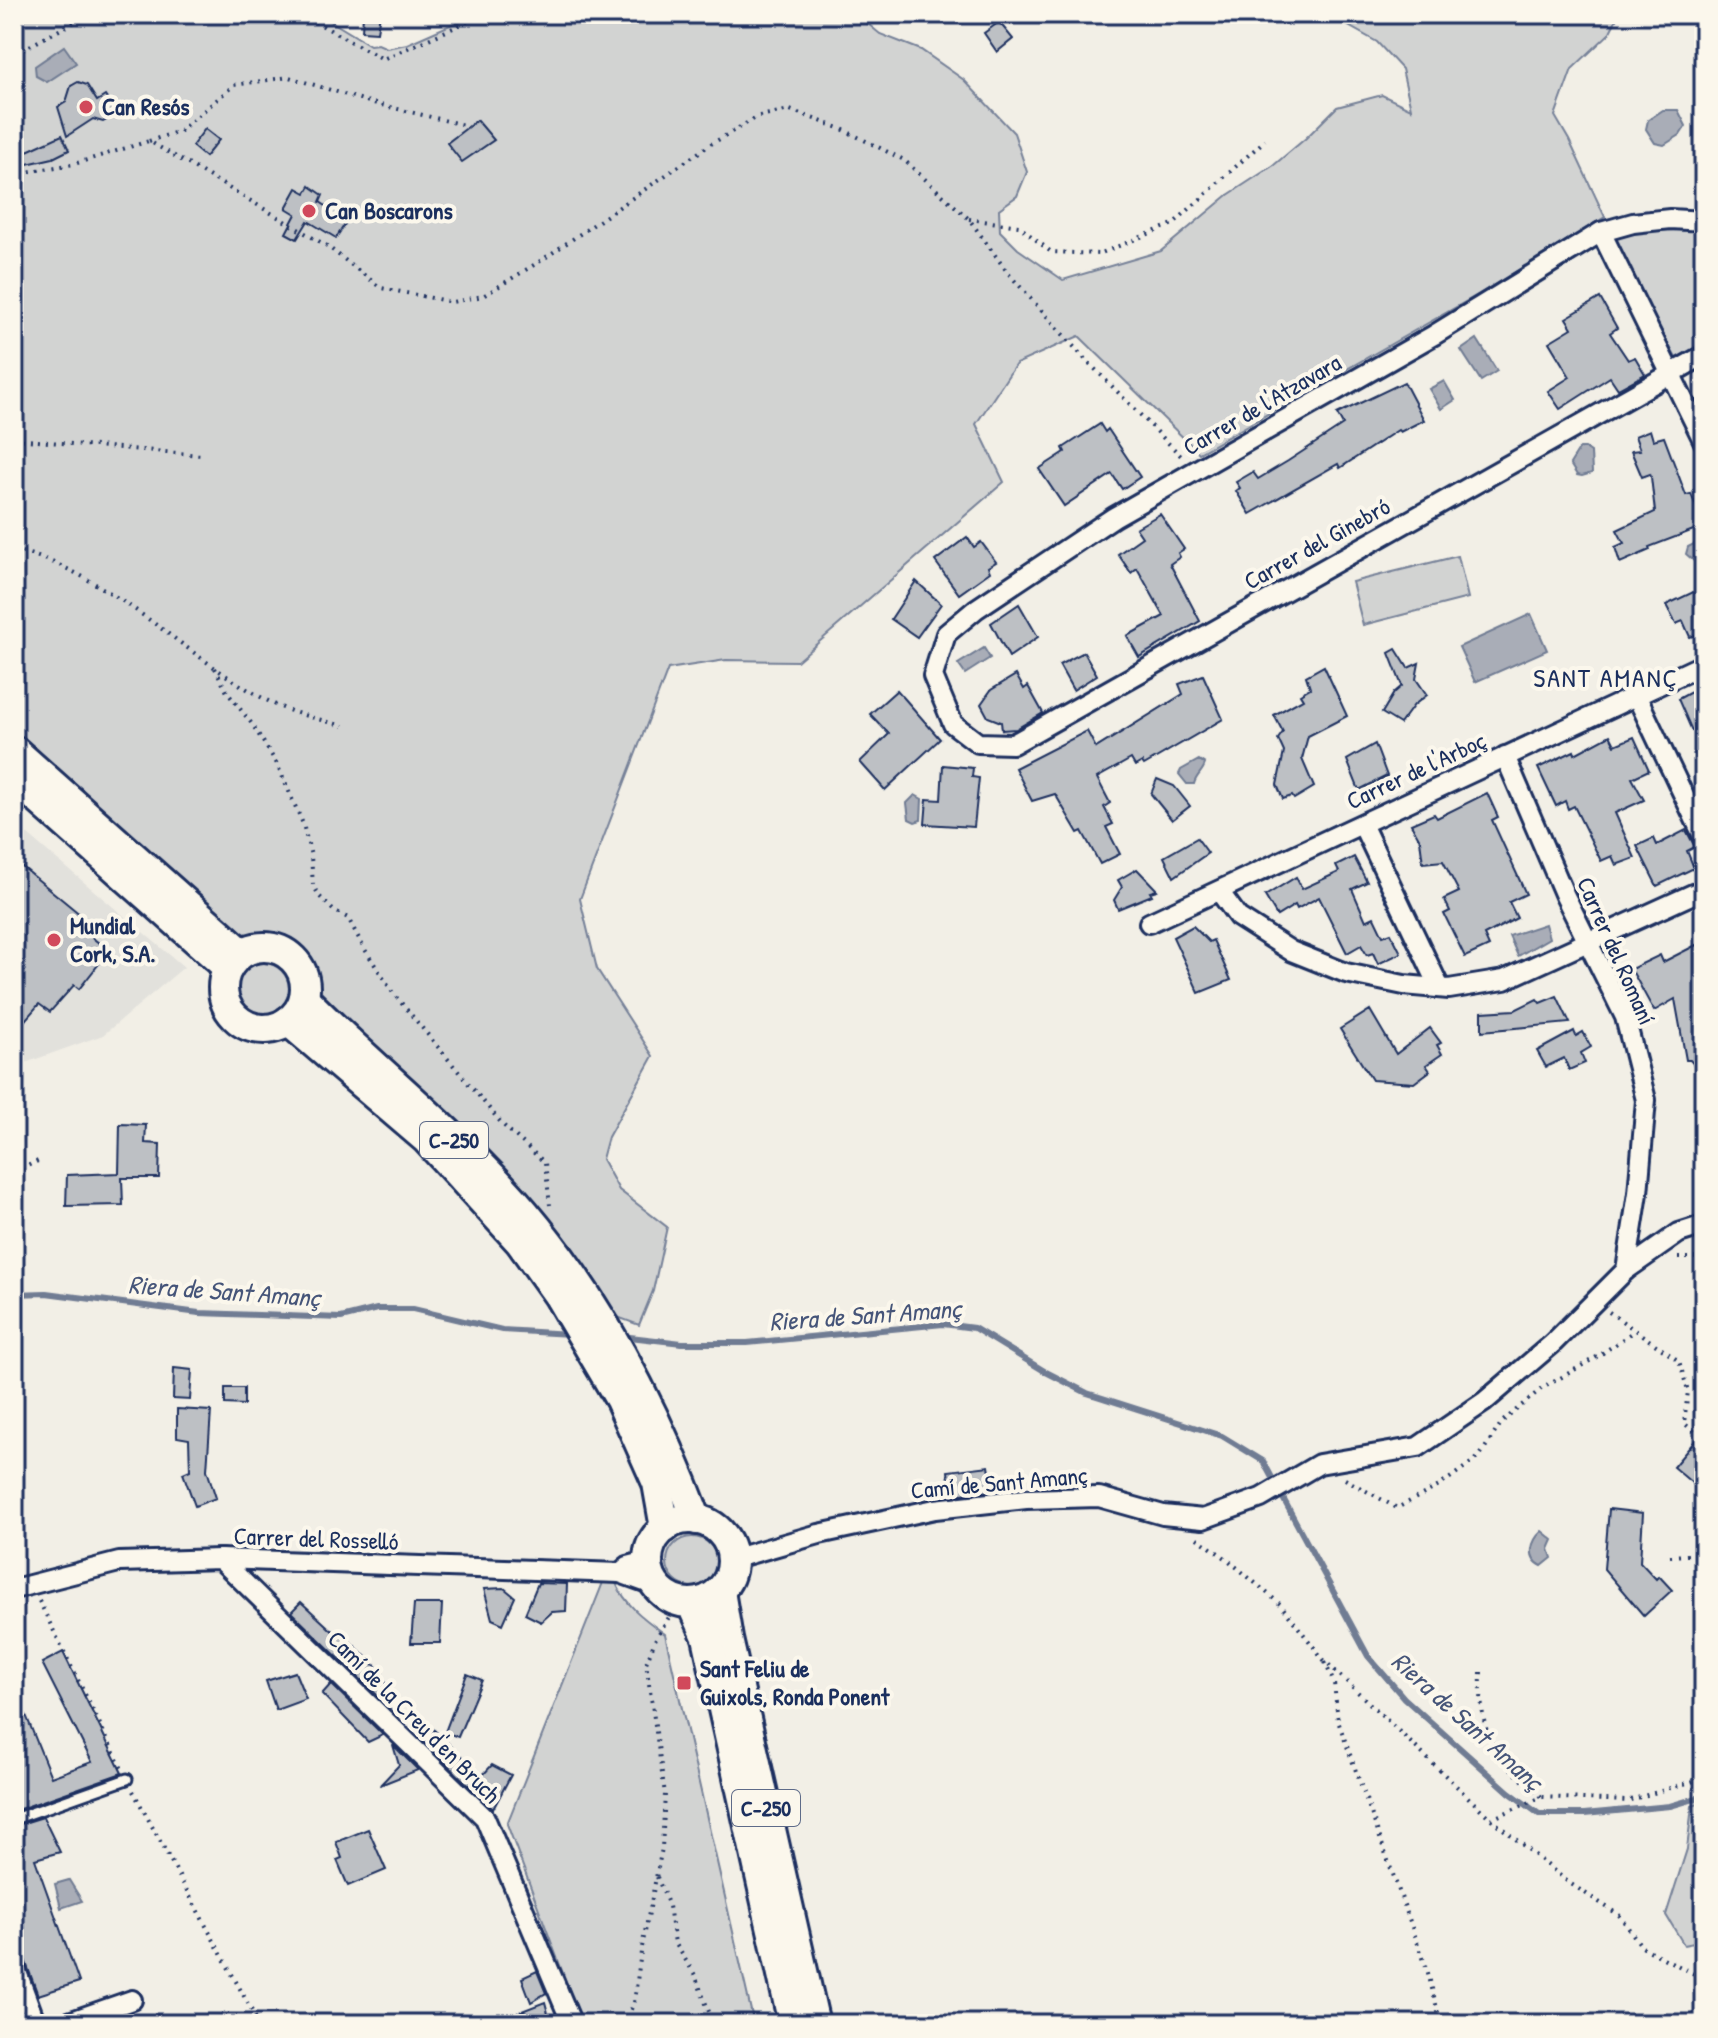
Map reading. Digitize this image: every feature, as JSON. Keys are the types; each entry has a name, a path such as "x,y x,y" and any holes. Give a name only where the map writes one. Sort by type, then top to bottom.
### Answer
{"main road":[{"path":"14,750 235,960"},
{"path":"14,778 235,960"},
{"path":"269,947 288,955 298,965 304,978 296,1010 276,1028 262,1030 236,1019 223,995 223,981 235,960 255,948 269,947"},
{"name":"C-250","path":"296,1010 486,1169 566,1265 572,1296"},
{"name":"C-250","path":"296,1010 426,1139 572,1296 632,1396 697,1520 710,1524 721,1533 732,1559"},
{"name":"C-250","path":"632,1396 657,1483 665,1528"},
{"path":"697,1520 680,1521 665,1528 653,1543 669,1588 707,1599 720,1591 729,1576 732,1559"},
{"name":"C-250","path":"669,1588 707,1637 793,2024"},
{"name":"C-250","path":"720,1591 728,1639 815,2024"}],"street":[{"name":"Carrer de l'Atzavara","path":"953,724 933,676 946,634 976,609 1114,517 1434,335 1601,232 1633,223 1670,219 1704,221"},
{"path":"1601,232 1704,442"},
{"name":"Carrer del Ginebró","path":"953,724 978,743 1013,744 1704,355"},
{"name":"Carrer de l'Arboç","path":"1149,923 1704,664"},
{"path":"1636,695 1704,838"},
{"name":"Carrer del Romaní","path":"1505,756 1565,896 1625,1017 1646,1100 1638,1193 1626,1270"},
{"path":"1362,824 1440,988"},
{"path":"1219,891 1238,917 1291,951 1346,973 1404,985 1440,988 1504,980 1704,889"},
{"name":"Camí de Sant Amanç","path":"732,1559 819,1534 935,1509 1026,1499 1099,1497 1163,1515 1203,1519 1261,1498 1319,1464 1418,1447 1484,1402 1552,1344 1626,1270 1679,1233 1704,1225"},
{"name":"Carrer del Rosselló","path":"22,1587 119,1562 220,1559 620,1573 669,1588"},
{"name":"Camí de la Creu d'en Bruch","path":"220,1559 485,1818 572,2024"},
{"name":"Carrer del Rosselló","path":"620,1573 628,1566 669,1588"},
{"path":"14,1964 36,2024"},
{"path":"63,2024 132,2000"}],"lane":[{"path":"14,1819 127,1779"}],"path":[{"path":"14,63 22,50 89,14"},
{"path":"301,14 383,59 485,14"},
{"path":"14,174 74,164 180,131 234,85 289,77 369,102 464,125"},
{"path":"149,141 327,246 381,288 452,302 483,296 542,260 711,144 759,116 790,110 842,129 904,160 969,219 1008,273 1074,348 1195,470"},
{"path":"969,219 1019,226 1051,252 1099,254 1173,224 1265,140"},
{"path":"14,439 201,455"},
{"path":"14,550 74,574 126,602 215,668 274,704 343,726"},
{"path":"215,668 227,692 277,764 303,824 311,856 313,885 320,897 333,910 348,918 393,993 503,1125 545,1163 553,1223 540,1233"},
{"path":"14,1172 38,1161"},
{"path":"1595,1301 1679,1361 1688,1391 1684,1423 1704,1440"},
{"path":"1319,1464 1397,1508 1439,1486 1479,1457 1502,1422 1541,1389 1634,1331"},
{"path":"1163,1515 1227,1559 1280,1604 1324,1660 1491,1819 1568,1882 1619,1915 1642,1947 1704,1979"},
{"path":"1670,1556 1704,1554"},
{"path":"22,1587 259,2024"},
{"path":"624,2024 634,2003 662,1848 665,1794 646,1663 669,1588"},
{"path":"1324,1660 1334,1683 1338,1721 1427,1969 1441,2024"},
{"path":"1481,1672 1480,1708 1489,1739 1506,1767 1542,1797"},
{"path":"1491,1819 1542,1797 1627,1801 1704,1778"},
{"path":"656,1874 669,1906 675,1943 695,1975 711,2017 710,2024"}],"shaded area":[{"path":"14,14 319,14 370,45 387,48 407,44 475,14 856,14 880,34 921,50 964,80 1014,133 1027,172 1017,196 999,209 1000,231 1018,249 1063,280 1161,251 1228,195 1274,165 1337,107 1382,95 1411,109 1402,69 1377,42 1345,24 1341,14 1619,14 1609,34 1572,69 1555,116 1605,217 1479,294 1199,453 1079,336 1016,364 976,424 1004,482 797,661 726,660 668,669 580,899 597,969 653,1056 608,1137 602,1159 619,1190 667,1227 653,1291 639,1325 609,1314 324,1008 306,959 285,942 258,938 235,930 14,735"},
{"path":"64,46 76,63 47,82 36,76 35,66"},
{"path":"1663,110 1678,110 1686,126 1680,135 1664,145 1655,143 1646,129 1648,120"},
{"path":"1704,229 1704,345 1677,360 1612,238 1628,232"},
{"path":"1477,339 1497,371 1481,381 1461,350"},
{"path":"1444,381 1455,400 1441,409 1429,389"},
{"path":"1580,448 1591,452 1592,473 1582,476 1577,475 1570,464"},
{"path":"1704,539 1704,556 1694,561 1686,554 1688,547"},
{"path":"1458,556 1468,598 1363,625 1352,582"},
{"path":"1531,614 1547,650 1475,682 1459,647"},
{"path":"984,648 990,658 965,674 958,664"},
{"path":"1199,760 1205,764 1204,767 1194,784 1187,784 1179,774 1181,770"},
{"path":"915,795 922,799 921,820 915,822 909,819 907,803"},
{"path":"14,823 184,967 103,1035 14,1067"},
{"path":"1545,924 1549,938 1518,956 1509,936"},
{"path":"263,963 282,970 289,989 282,1008 263,1015 244,1008 237,989 244,970"},
{"path":"1542,1531 1553,1540 1549,1549 1552,1558 1542,1566 1534,1559 1532,1549"},
{"path":"692,1537 710,1544 717,1562 710,1580 692,1587 674,1580 667,1562 674,1544"},
{"path":"604,1580 615,1581 630,1605 665,1634 754,2024 582,2024 507,1824"},
{"path":"1704,1802 1704,1941 1684,1945 1666,1915 1687,1849 1692,1806"},
{"path":"69,1880 82,1901 61,1908 55,1884"}],"building":[{"path":"363,14 380,14 377,32 362,31"},
{"path":"999,22 1013,39 997,52 984,33"},
{"name":"Can Resós","path":"78,82 87,85 97,101 105,96 117,114 103,122 93,119 67,136 58,107 66,102 71,86"},
{"path":"477,120 494,140 462,162 447,143"},
{"path":"205,129 219,140 205,157 192,146"},
{"path":"62,135 69,150 53,158 14,167 14,157"},
{"name":"Can Boscarons","path":"310,186 323,195 320,202 329,208 327,213 345,224 336,238 308,221 297,239 286,233 296,214 286,208 297,188 306,193"},
{"path":"1600,298 1617,328 1610,333 1628,360 1635,357 1645,374 1618,389 1610,377 1560,409 1548,391 1570,377 1549,342 1572,328 1566,318"},
{"path":"1404,382 1424,420 1400,432 1398,430 1340,468 1338,464 1250,514 1236,491 1240,488 1236,482 1253,472 1258,479 1343,425 1337,414"},
{"path":"1100,424 1105,432 1108,429 1140,477 1122,489 1112,474 1064,506 1039,469 1065,452 1063,448"},
{"path":"1650,430 1653,440 1664,437 1686,495 1691,494 1696,506 1704,502 1704,526 1649,547 1650,550 1620,563 1615,547 1624,543 1617,530 1655,512 1650,474 1642,477 1631,451 1640,450 1635,436"},
{"path":"1160,514 1184,549 1178,553 1180,557 1170,564 1200,621 1139,657 1127,636 1164,616 1137,568 1131,573 1118,554 1142,537 1136,528"},
{"path":"967,537 974,547 981,542 996,562 988,567 990,572 959,594 935,561"},
{"path":"916,581 941,604 917,637 891,619"},
{"path":"1704,587 1704,632 1690,637 1683,621 1676,624 1666,605"},
{"path":"1019,604 1038,637 1009,657 991,623"},
{"path":"1396,649 1408,668 1419,663 1416,679 1427,695 1414,705 1400,724 1382,713 1402,686 1389,653"},
{"path":"1084,652 1097,675 1073,690 1059,665"},
{"path":"1324,666 1347,716 1308,736 1302,759 1314,787 1294,799 1292,796 1283,799 1277,785 1284,752 1278,739 1283,732 1274,715 1303,699 1300,694 1310,688 1306,676"},
{"path":"1016,675 1024,689 1028,686 1043,713 1016,729 1002,730 1001,722 988,717 981,704 991,690"},
{"path":"1203,675 1223,719 1144,765 1142,762 1135,766 1131,759 1097,778 1110,803 1104,807 1113,824 1106,827 1120,854 1100,864 1082,831 1078,833 1055,794 1032,801 1015,768 1087,731 1096,748 1183,694 1179,684"},
{"path":"1704,685 1704,725 1692,731 1678,699"},
{"path":"897,690 940,739 885,790 860,762 889,734 870,714"},
{"path":"1610,735 1615,745 1634,737 1649,770 1632,778 1644,800 1615,813 1635,858 1616,865 1612,856 1601,861 1574,806 1568,809 1565,801 1556,806 1538,768 1574,751 1575,754"},
{"path":"1375,744 1387,776 1359,790 1347,760"},
{"path":"943,765 973,768 972,777 979,778 974,827 925,824 927,799 941,800"},
{"path":"1157,779 1174,786 1190,806 1172,820 1151,794"},
{"path":"1487,793 1498,817 1492,820 1526,894 1509,902 1517,918 1484,935 1489,946 1465,957 1444,914 1450,911 1444,899 1459,892 1443,861 1423,863 1420,840 1411,824 1434,814 1437,818"},
{"path":"1686,830 1695,847 1687,851 1694,868 1657,886 1637,846 1654,838 1657,845"},
{"path":"1197,838 1208,853 1174,877 1164,857"},
{"path":"1354,857 1367,882 1352,889 1366,921 1374,917 1383,936 1391,933 1401,953 1378,964 1373,953 1367,955 1361,945 1347,953 1319,897 1297,909 1295,905 1277,916 1265,896 1296,877 1302,889 1339,872 1336,866"},
{"name":"Mundial Cork, S.A.","path":"14,860 87,920 80,928 109,951 79,989 74,985 50,1012 39,1004 14,1033"},
{"path":"1137,869 1157,890 1118,909 1114,900 1122,887 1118,880"},
{"path":"1193,926 1209,942 1213,940 1231,980 1199,993 1173,937"},
{"path":"1704,941 1704,1076 1690,1060 1686,1060 1675,999 1654,1011 1631,969 1660,955 1663,962"},
{"path":"1557,996 1570,1023 1482,1031 1482,1012 1515,1010 1537,999 1540,1003"},
{"path":"1370,1010 1396,1054 1430,1028 1441,1043 1437,1045 1442,1054 1426,1065 1430,1071 1414,1083 1372,1080 1340,1029"},
{"path":"1574,1031 1576,1036 1583,1032 1591,1047 1581,1053 1585,1063 1569,1070 1564,1058 1546,1067 1537,1051"},
{"path":"120,1124 146,1125 145,1143 160,1144 159,1178 122,1178 123,1205 66,1206 67,1175 119,1173"},
{"path":"174,1368 192,1370 190,1400 173,1399"},
{"path":"225,1388 244,1388 244,1405 225,1404"},
{"path":"177,1409 211,1411 207,1470 216,1498 195,1506 183,1473 190,1470 189,1439 177,1437"},
{"path":"1704,1430 1704,1493 1673,1467"},
{"path":"989,1466 993,1491 951,1495 948,1471"},
{"path":"1609,1509 1643,1513 1640,1562 1672,1590 1644,1616 1604,1569"},
{"path":"538,1583 567,1584 566,1611 552,1612 541,1622 525,1614"},
{"path":"504,1588 515,1597 503,1624 492,1619 484,1589"},
{"path":"301,1602 337,1635 340,1632 383,1673 372,1670 391,1688 380,1698 291,1612"},
{"path":"414,1604 442,1604 440,1643 411,1643"},
{"path":"63,1652 122,1773 14,1811 14,1720 26,1715 51,1777 92,1762 42,1663"},
{"path":"295,1672 306,1699 276,1710 266,1681"},
{"path":"467,1674 482,1680 458,1737 445,1732"},
{"path":"331,1684 383,1735 368,1742 322,1694"},
{"path":"433,1729 482,1776 492,1765 511,1775 493,1809 422,1740"},
{"path":"393,1745 418,1770 380,1785 399,1765"},
{"path":"43,1817 60,1852 35,1859 79,1982 38,1995 25,1960 19,1953 23,1952 14,1923 14,1826"},
{"path":"368,1829 386,1870 348,1886 337,1860 342,1858 336,1842"},
{"path":"537,1971 546,1993 531,2002 522,1978"},
{"path":"545,2002 551,2024 491,2023"}],"waterway":[{"name":"Riera de Sant Amanç","path":"14,1294 46,1293 199,1313 341,1318 377,1309 413,1309 502,1330 570,1334"},
{"name":"Riera de Sant Amanç","path":"621,1336 682,1343 747,1343 943,1324 974,1328 1087,1393 1222,1436 1263,1461 1368,1656 1404,1698 1509,1792 1539,1814 1584,1814 1670,1806 1704,1796"}],"place":[{"name":"Can Resós","path":"86,107"},
{"name":"Can Boscarons","path":"309,211"},
{"name":"Mundial Cork, S.A.","path":"54,940"},
{"name":"Sant Feliu de Guixols, Ronda Ponent","path":"684,1683"}],"district":[{"name":"SANT AMANÇ","path":"1606,678"}]}
